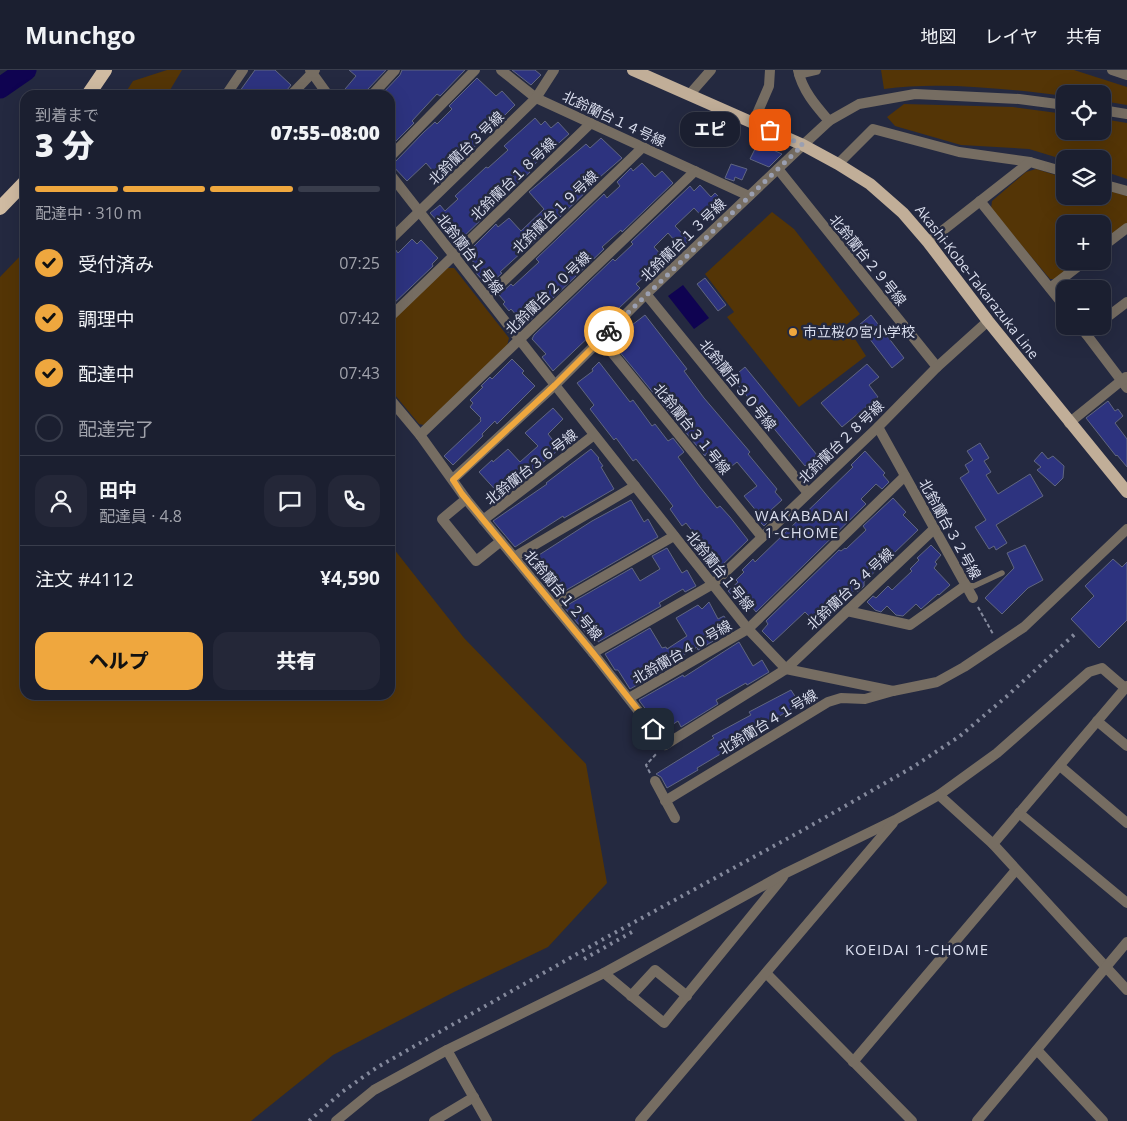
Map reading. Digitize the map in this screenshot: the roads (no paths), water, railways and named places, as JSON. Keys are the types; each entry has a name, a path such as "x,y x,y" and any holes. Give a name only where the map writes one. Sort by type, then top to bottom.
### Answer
{"highway":[{"path":"91,90 105,70"},
{"path":"0,208 20,187"}],"main road":[{"name":"Akashi-Kobe-Takarazuka Line","path":"634,70 803,145 870,184 903,213 928,242 1069,423 1127,492"}],"street":[{"path":"229,90 243,70"},
{"path":"377,90 395,70"},
{"path":"395,152 475,70"},
{"name":"北鈴蘭台１４号線","path":"501,70 536,98 749,196"},
{"name":"北鈴蘭台３号線","path":"395,235 536,98 554,70"},
{"path":"690,95 711,70"},
{"path":"753,123 769,86 770,70"},
{"path":"816,70 798,72 804,89 829,121"},
{"path":"1112,70 1127,75"},
{"path":"295,90 312,71 325,90"},
{"name":"北鈴蘭台１３号線","path":"453,480 555,385 646,294 829,121 859,104 915,94 1019,99 1056,104"},
{"path":"1111,111 1127,114"},
{"name":"北鈴蘭台１８号線","path":"395,312 591,123"},
{"path":"838,164 874,129 959,152 1030,162 1056,169"},
{"name":"北鈴蘭台１９号線","path":"487,297 643,147"},
{"path":"928,242 1030,162"},
{"name":"北鈴蘭台２９号線","path":"778,169 937,367"},
{"name":"北鈴蘭台２０号線","path":"420,434 695,171"},
{"name":"北鈴蘭台１号線","path":"395,181 674,536 748,628 786,669"},
{"path":"1111,187 1127,191"},
{"path":"980,201 1056,296"},
{"path":"1111,240 1127,228"},
{"path":"1050,288 1073,270"},
{"name":"北鈴蘭台３０号線","path":"646,294 808,493"},
{"path":"1111,314 1127,302"},
{"name":"北鈴蘭台２８号線","path":"593,653 713,584 878,427 937,367 988,321"},
{"path":"1069,423 1125,382 1087,335"},
{"name":"北鈴蘭台３１号線","path":"601,339 762,536"},
{"name":"北鈴蘭台１２号線","path":"395,405 420,434 466,499 665,744 786,669"},
{"name":"北鈴蘭台３２号線","path":"878,427 973,598"},
{"name":"北鈴蘭台３６号線","path":"484,520 594,435"},
{"name":"北鈴蘭台４０号線","path":"629,698 748,628 905,476"},
{"path":"514,557 635,486"},
{"path":"466,499 442,518 476,561 501,541"},
{"name":"北鈴蘭台３４号線","path":"786,669 934,529"},
{"path":"786,669 893,691 936,682 964,667 1024,626 1127,529"},
{"path":"554,605 674,536"},
{"path":"847,611 910,625 966,585"},
{"path":"336,1121 374,1090 447,1050 604,973 786,873 895,820 939,795 997,753 1089,672 1102,668 1126,687 992,844"},
{"name":"北鈴蘭台４１号線","path":"665,801 828,702 841,698 865,699 893,691"},
{"path":"1098,721 1127,746"},
{"path":"1060,766 1127,823"},
{"path":"654,781 675,818"},
{"path":"939,795 992,844 1127,990"},
{"path":"1019,814 1127,903"},
{"path":"640,1121 895,820"},
{"path":"853,1062 1016,870"},
{"path":"604,973 664,1024 786,873"},
{"path":"977,1121 1127,942"},
{"path":"631,996 655,970 687,996"},
{"path":"766,973 912,1121"},
{"path":"447,1050 487,1121"},
{"path":"1036,1050 1103,1121"},
{"path":"434,1121 474,1097"}],"lane":[{"path":"966,585 974,586 1002,573"}],"waterway":[{"path":"0,88 26,70"}],"railway":[{"path":"309,1121 342,1092 376,1068 913,767 960,736 1076,633"},
{"path":"584,959 632,932"}],"place":[{"name":"エピ","path":"770,130"},
{"name":"市立桜の宮小学校","path":"793,332"}],"district":[{"name":"WAKABADAI 1-CHOME","path":"802,524"},
{"name":"KOEIDAI 1-CHOME","path":"917,950"}]}
